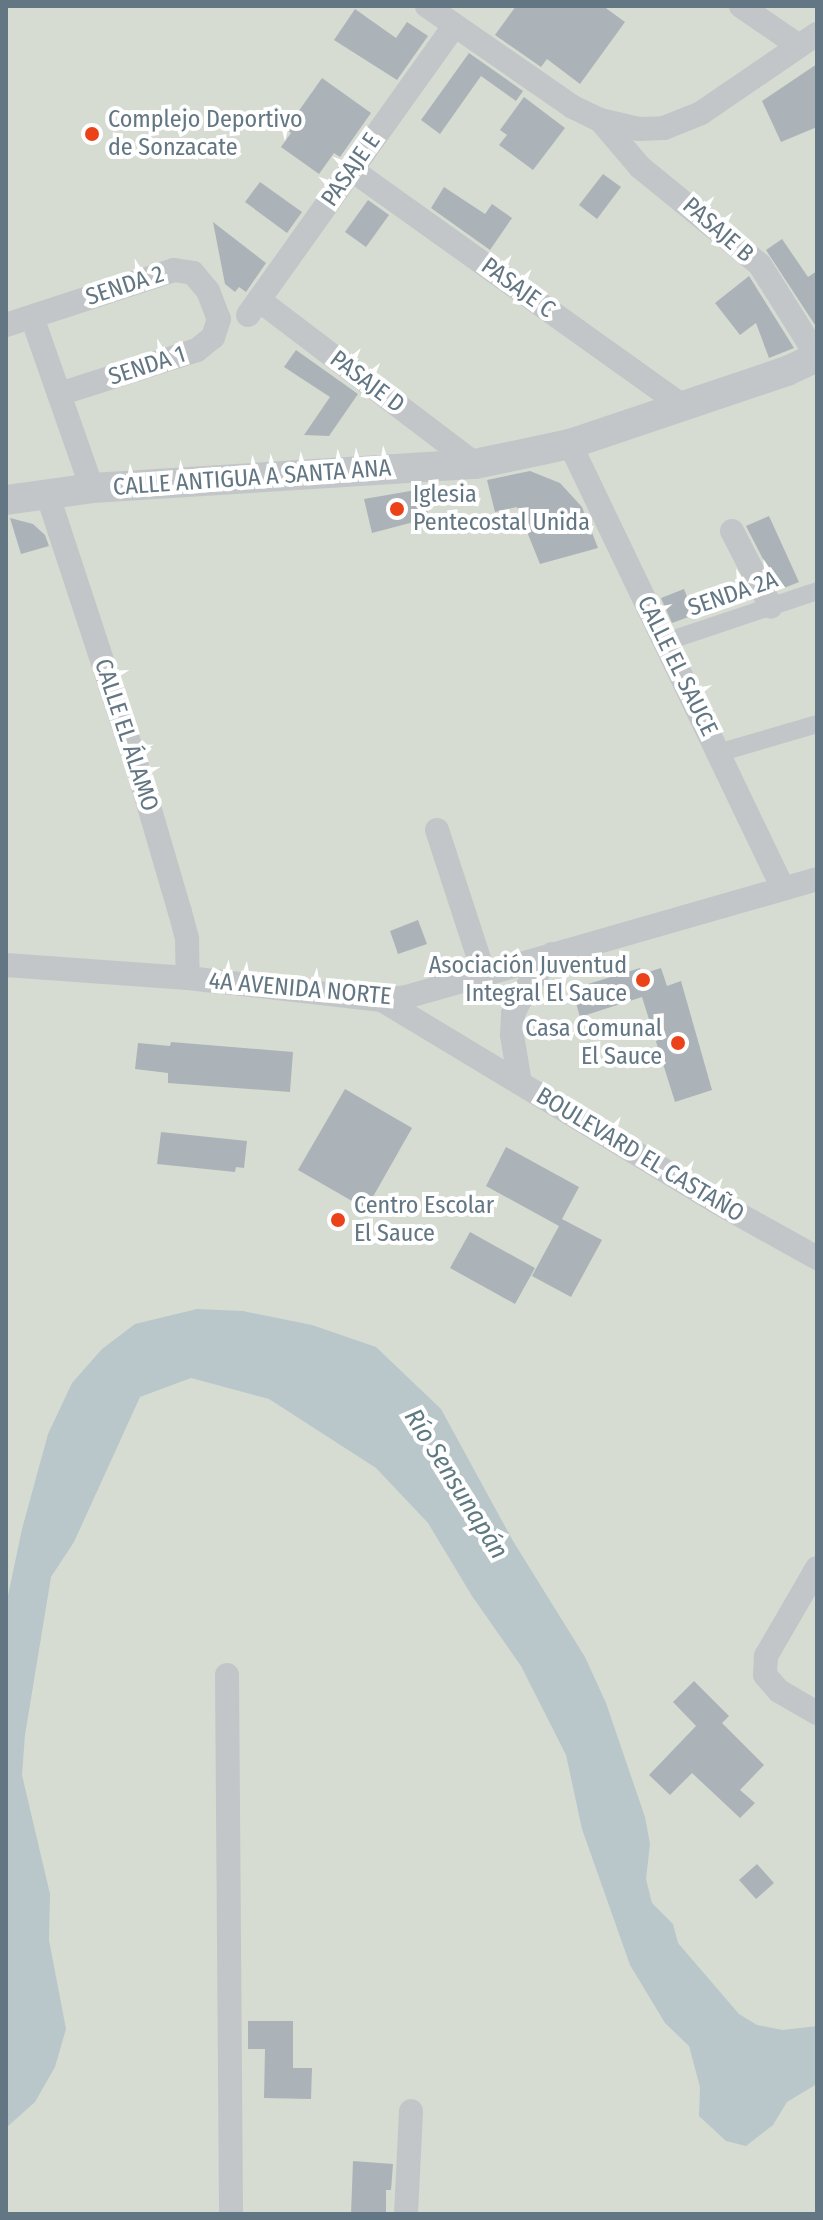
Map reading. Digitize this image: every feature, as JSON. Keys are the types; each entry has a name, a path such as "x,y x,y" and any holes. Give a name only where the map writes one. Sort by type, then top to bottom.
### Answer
{"street":[{"path":"427,6 573,107 600,120 639,129 678,124 701,113 808,40 741,6"},
{"name":"PASAJE E","path":"254,308 454,26"},
{"name":"PASAJE B","path":"600,120 640,167 760,265 817,357"},
{"name":"PASAJE C","path":"352,170 684,407"},
{"name":"SENDA 2","path":"6,325 174,270 193,273 208,291 219,319"},
{"name":"PASAJE D","path":"254,308 475,464"},
{"path":"32,317 92,488"},
{"name":"SENDA 1","path":"59,394 197,350 213,337 219,319"},
{"name":"CALLE ANTIGUA A SANTA ANA","path":"6,500 92,488 475,464 570,444 684,407 817,357"},
{"name":"CALLE EL SAUCE","path":"570,444 783,888"},
{"name":"CALLE EL ÁLAMO","path":"48,496 141,779 180,912 187,939 188,978"},
{"path":"732,531 771,607"},
{"name":"SENDA 2A","path":"665,642 817,591"},
{"path":"718,753 817,724"},
{"path":"437,830 484,974"},
{"name":"4A AVENIDA NORTE","path":"6,965 188,978 382,1000 406,997 817,879"},
{"path":"520,1083 512,1035 513,1014 525,990 552,954"},
{"name":"BOULEVARD EL CASTAÑO","path":"382,1000 715,1201 817,1258"},
{"path":"817,1568 766,1656 765,1675 779,1691 817,1713"},
{"path":"227,1675 231,2214"},
{"path":"406,2214 411,2111"}],"shaded area":[{"path":"6,6 817,6 817,2214 6,2214"}],"water":[{"name":"Río Sensunapán","path":"197,1309 243,1311 312,1325 376,1347 441,1409 513,1541 585,1657 606,1703 645,1817 650,1844 646,1879 652,1903 673,1924 678,1943 739,2014 757,2025 783,2030 817,2026 817,2084 787,2102 773,2125 746,2146 726,2141 699,2116 700,2087 689,2046 665,2023 630,1965 582,1829 566,1755 521,1666 472,1596 428,1523 376,1468 269,1399 191,1378 140,1397 74,1542 51,1577 25,1735 22,1775 50,1894 49,1940 66,2029 55,2067 35,2102 6,2128 6,1605 22,1529 48,1434 72,1383 102,1349 135,1324"}],"building":[{"path":"516,6 603,6 625,22 580,84 547,59 541,67 495,35"},
{"path":"355,9 396,38 407,22 428,36 397,80 334,40"},
{"path":"469,53 523,91 516,101 481,76 440,134 421,120"},
{"path":"817,64 817,127 781,142 762,101"},
{"path":"322,78 371,113 340,157 334,153 319,174 281,147 291,133 286,129"},
{"path":"524,97 565,128 533,170 499,145 507,135 500,130"},
{"path":"603,174 621,187 597,219 579,205"},
{"path":"260,182 302,212 287,233 245,202"},
{"path":"444,187 485,214 492,204 512,218 490,250 431,208"},
{"path":"368,200 389,215 366,247 345,232"},
{"path":"213,222 266,263 246,292 239,287 235,292 225,284"},
{"path":"782,239 808,277 817,271 817,328 766,250"},
{"path":"749,276 794,348 769,358 756,323 740,335 715,303"},
{"path":"296,350 358,394 329,436 304,435 330,397 284,367"},
{"path":"530,471 560,483 582,507 598,548 540,564 517,507 495,512 487,480"},
{"name":"Iglesia Pentecostal Unida","path":"422,489 429,518 372,533 364,499"},
{"path":"769,516 799,582 779,590 746,526"},
{"path":"10,518 33,524 45,535 49,546 21,554"},
{"path":"684,589 694,615 672,623 661,598"},
{"path":"418,920 427,944 398,954 390,931"},
{"name":"Casa Comunal El Sauce","path":"640,968 642,974 661,968 667,986 681,981 712,1090 675,1102 642,997 580,1017 572,989"},
{"path":"171,1042 293,1052 290,1092 168,1083 168,1073 135,1069 138,1043 170,1046"},
{"path":"345,1089 412,1128 366,1209 298,1170"},
{"path":"161,1132 247,1141 244,1168 236,1167 235,1172 157,1164"},
{"path":"506,1147 579,1187 562,1219 602,1240 571,1297 532,1276 559,1226 486,1186"},
{"path":"470,1232 535,1268 515,1304 450,1268"},
{"path":"694,1681 729,1716 722,1723 764,1765 740,1790 755,1803 740,1818 692,1773 670,1795 649,1775 696,1726 673,1702"},
{"path":"757,1864 774,1883 756,1899 739,1880"},
{"path":"248,2021 293,2021 293,2068 312,2068 311,2099 264,2098 265,2049 248,2049"},
{"path":"353,2161 393,2164 391,2190 386,2190 386,2214 351,2214"}],"place":[{"name":"Complejo Deportivo de Sonzacate","path":"92,134"},
{"name":"Iglesia Pentecostal Unida","path":"397,509"},
{"name":"Asociación Juventud Integral El Sauce","path":"643,980"},
{"name":"Casa Comunal El Sauce","path":"678,1043"},
{"name":"Centro Escolar El Sauce","path":"338,1220"}]}
